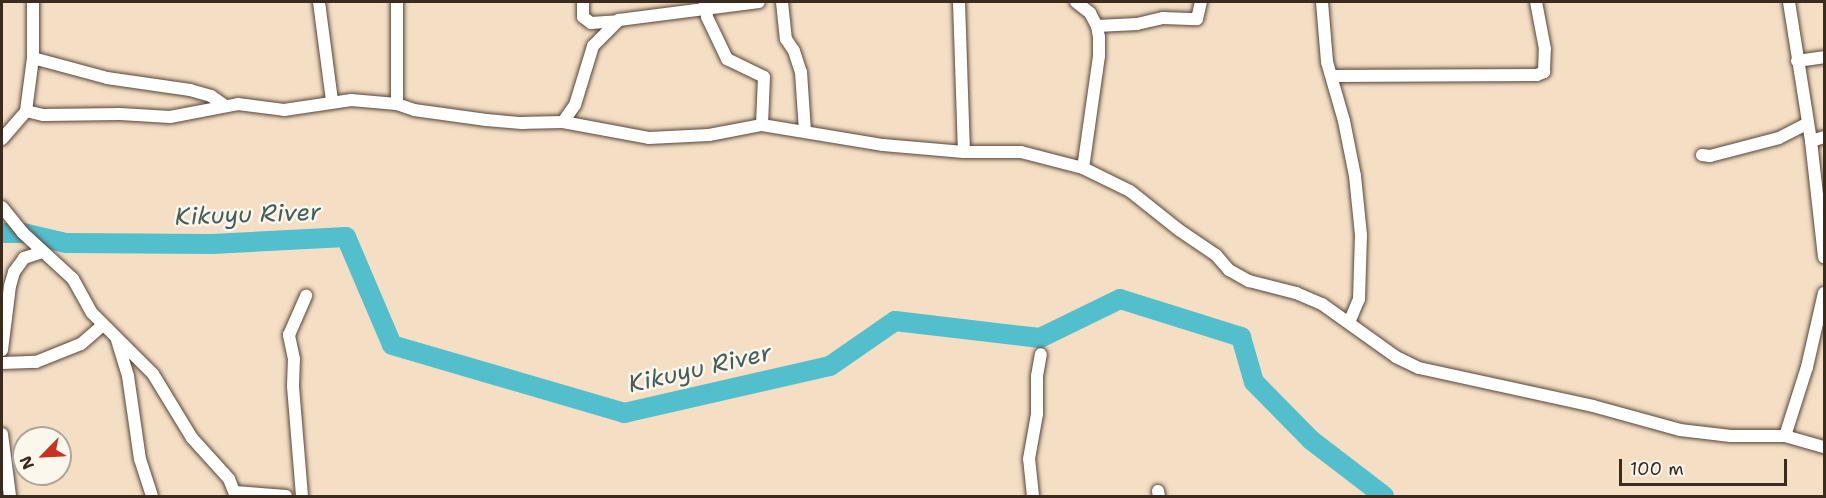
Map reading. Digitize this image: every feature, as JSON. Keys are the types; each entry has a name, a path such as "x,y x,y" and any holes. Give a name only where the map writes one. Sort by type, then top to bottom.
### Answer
{"street":[{"path":"2,139 26,111 33,58 35,2"},
{"path":"319,2 332,101"},
{"path":"397,2 398,104"},
{"path":"583,2 583,17 591,23 706,5 759,2"},
{"path":"782,2 786,39 794,51 801,72 805,130"},
{"path":"959,2 964,152"},
{"path":"1076,2 1090,13 1097,26 1099,56 1083,168"},
{"path":"1097,26 1137,24 1163,18 1197,19 1202,2"},
{"path":"1322,2 1327,62 1344,121 1355,176 1361,236 1359,299 1349,321"},
{"path":"1332,76 1537,75 1544,72 1545,49 1536,2"},
{"path":"1790,2 1797,61 1811,141 1824,257"},
{"path":"706,5 707,17 727,59 764,77 762,125"},
{"path":"563,122 575,105 592,46 620,20"},
{"path":"1797,61 1824,57"},
{"path":"33,58 58,67 107,78 190,90 211,96 225,105"},
{"path":"26,111 44,115 120,114 170,117 225,105 238,104 284,110 332,101 398,104 414,110 486,120 522,123 563,122 650,138 709,135 762,125 805,130 884,145 964,152 1022,152 1083,168 1145,200 1179,230 1216,255 1228,270 1259,284 1296,293 1322,304 1349,321 1361,334 1396,357 1419,368 1593,405 1680,430 1731,436 1785,436 1824,447"},
{"path":"1702,155 1710,156 1779,138 1807,124"},
{"path":"1811,141 1824,137"},
{"path":"2,207 42,252 73,279 92,313 153,375 192,438 222,470 235,494 286,496"},
{"path":"2,350 10,286 14,272 24,258 42,252"},
{"path":"1785,436 1807,367 1824,293"},
{"path":"302,496 293,386 294,359 289,335 306,296"},
{"path":"2,363 36,362 81,344 103,325"},
{"path":"117,339 128,376 140,459 153,496"},
{"path":"1033,496 1029,459 1038,414 1037,376 1041,354"},
{"path":"2,434 10,496"}],"waterway":[{"name":"Kikuyu River","path":"2,233 23,233 66,243 212,244 346,237 392,345 624,413 830,366 895,321 1040,338 1120,299 1241,337 1254,382 1311,440 1384,496"}]}
